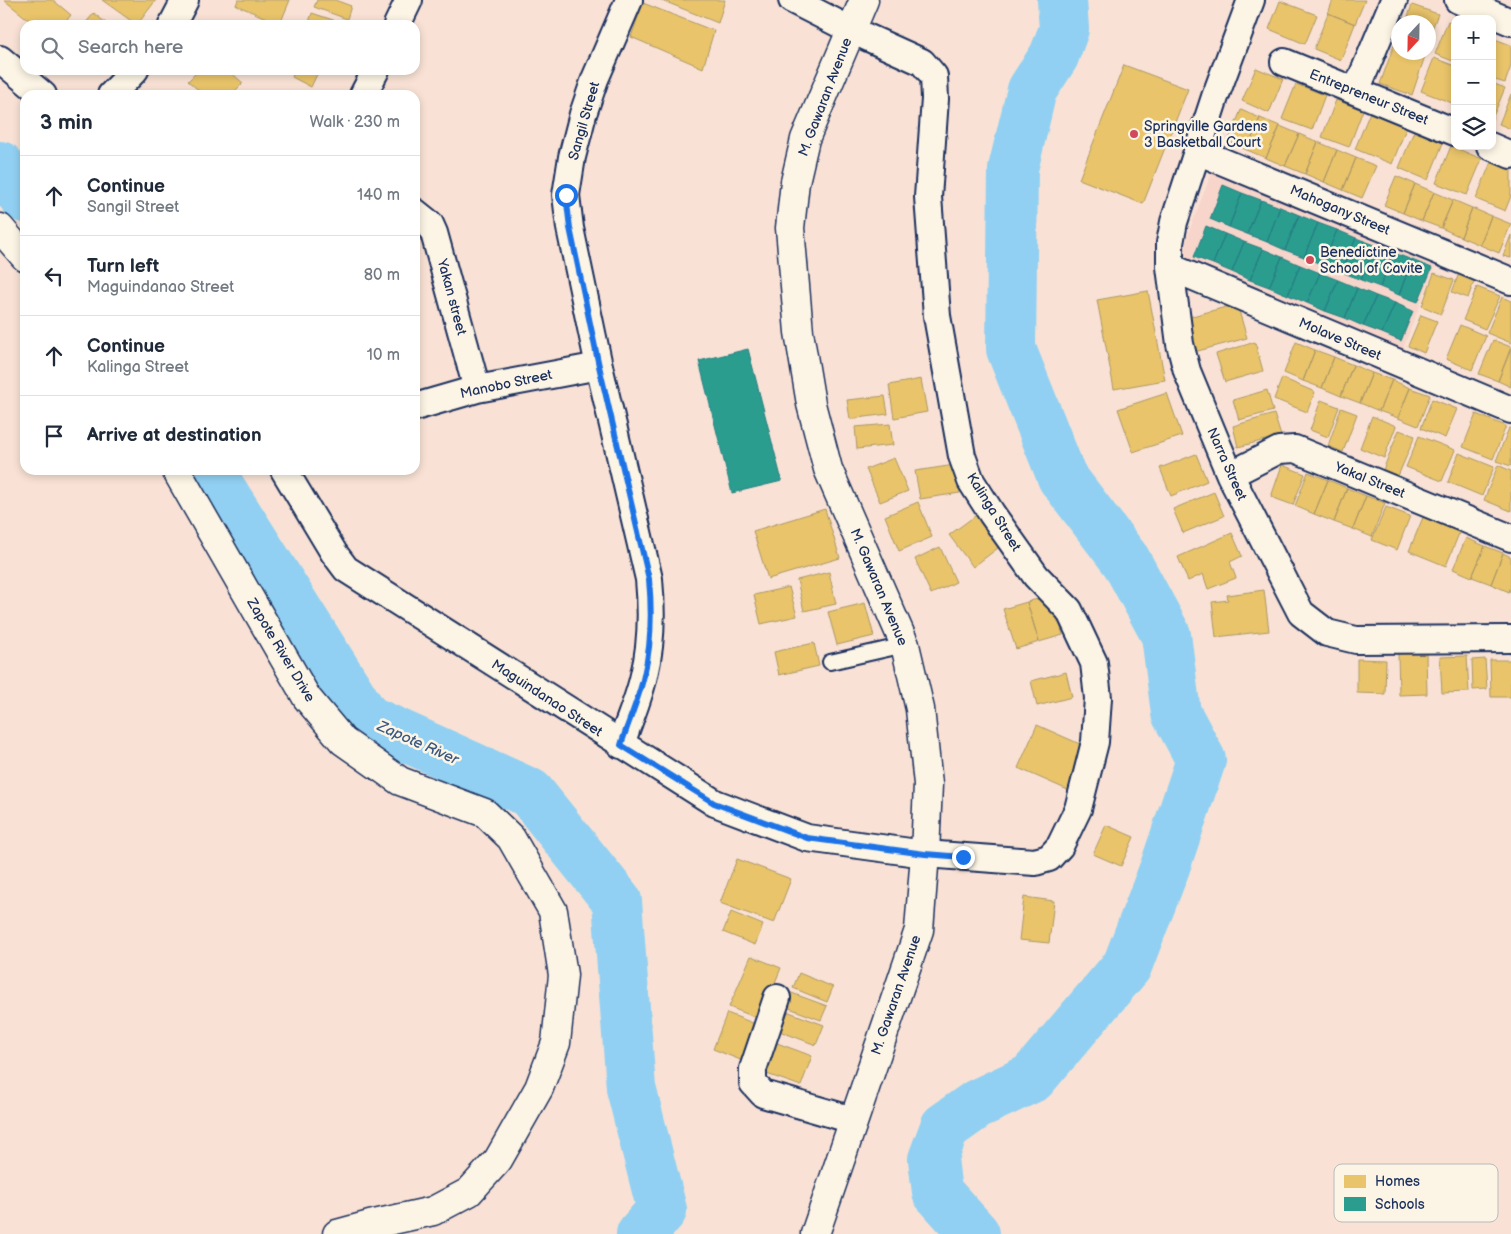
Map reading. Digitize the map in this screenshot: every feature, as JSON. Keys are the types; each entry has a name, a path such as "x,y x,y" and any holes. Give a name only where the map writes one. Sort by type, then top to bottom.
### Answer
{"street":[{"path":"175,20 185,0"},
{"path":"399,20 409,0"},
{"name":"Sangil Street","path":"621,745 644,675 650,638 652,607 649,579 599,366 570,228 566,195 583,114 595,79 629,0"},
{"name":"Kalinga Street","path":"792,0 851,30 922,62 934,76 935,99 928,197 935,296 962,456 970,481 992,514 1036,576 1069,610 1094,664 1098,698 1095,742 1078,809 1060,846 1049,858 1035,862 925,854"},
{"name":"M. Gawaran Avenue","path":"814,1234 919,930 928,784 920,709 906,645 828,469 811,404 802,350 790,228 795,182 805,139 864,0"},
{"name":"Narra Street","path":"1251,0 1215,98 1174,222 1170,243 1170,267 1180,344 1187,371 1230,474 1301,613 1327,633 1356,640 1511,638"},
{"path":"1356,91 1394,0"},
{"path":"1458,0 1511,22"},
{"path":"0,60 37,90"},
{"name":"Entrepreneur Street","path":"1284,62 1451,130"},
{"path":"116,90 130,75"},
{"path":"366,90 374,75"},
{"path":"1496,149 1511,155"},
{"name":"Mahogany Street","path":"1198,151 1511,281"},
{"name":"Yakan street","path":"420,216 430,224 434,233 477,389"},
{"path":"0,228 20,251"},
{"name":"Molave Street","path":"1170,267 1511,410"},
{"name":"Manobo Street","path":"420,406 477,389 599,366"},
{"name":"Yakal Street","path":"1230,474 1279,450 1294,449 1511,538"},
{"name":"Zapote River Drive","path":"179,475 307,698 343,741 400,781 485,813 511,838 553,911 563,975 556,1043 539,1088 498,1160 469,1192 433,1211 337,1234"},
{"name":"Maguindanao Street","path":"287,475 334,553 346,569 714,803 807,838 925,854"},
{"path":"777,998 753,1069 752,1082 763,1094 854,1120"}],"lane":[{"path":"830,662 906,645"}],"shaded area":[{"name":"Benedictine School of Cavite","path":"1213,169 1438,259 1401,354 1184,262 1184,251 1190,229"}],"building: Homes":[{"path":"4,0 53,0 71,15 67,20 29,20"},
{"path":"102,0 156,0 141,20 130,20"},
{"path":"238,0 290,0 282,20 271,20 236,5"},
{"path":"317,0 335,0 351,6 347,19 314,7"},
{"path":"661,0 725,0 718,23"},
{"path":"1333,0 1365,0 1355,24 1328,13"},
{"path":"1280,1 1317,15 1305,44 1269,29"},
{"path":"643,3 714,31 703,68 631,37"},
{"path":"1412,5 1438,14 1436,19 1436,15 1408,15"},
{"path":"94,13 102,20 88,20"},
{"path":"312,13 333,20 310,20"},
{"path":"1328,13 1355,24 1341,60 1314,49"},
{"path":"1448,21 1451,22 1451,60 1436,54"},
{"path":"1496,39 1511,45 1511,66 1505,83 1496,80"},
{"path":"1391,53 1391,60 1424,60 1412,95 1380,84"},
{"path":"1436,59 1451,64 1451,103 1421,91 1433,60"},
{"name":"Springville Gardens 3 Basketball Court","path":"1124,65 1188,89 1143,204 1079,179"},
{"path":"1256,68 1283,79 1269,113 1242,101"},
{"path":"194,75 234,75 243,83 236,90 198,90 188,81"},
{"path":"293,75 317,75 311,87 292,77"},
{"path":"1296,84 1325,95 1312,130 1282,119"},
{"path":"1496,85 1505,88 1496,109"},
{"path":"1511,94 1511,129 1499,124"},
{"path":"1336,100 1363,110 1349,147 1322,137"},
{"path":"1241,110 1260,118 1247,150 1228,142"},
{"path":"1370,112 1407,126 1392,164 1355,149"},
{"path":"1260,118 1280,126 1266,158 1247,150"},
{"path":"1280,126 1299,134 1285,166 1266,158"},
{"path":"1414,131 1443,143 1428,180 1399,168"},
{"path":"1299,134 1318,142 1305,174 1285,166"},
{"path":"1318,142 1337,150 1324,182 1305,174"},
{"path":"1451,146 1451,150 1461,150 1482,159 1467,195 1436,183"},
{"path":"1337,150 1356,158 1343,190 1324,182"},
{"path":"1356,158 1376,166 1362,198 1343,190"},
{"path":"1491,162 1511,170 1511,196 1505,211 1476,199"},
{"path":"1396,176 1415,184 1403,213 1384,205"},
{"path":"1415,184 1434,192 1422,221 1403,213"},
{"path":"1434,192 1453,200 1441,228 1422,221"},
{"path":"1453,200 1472,208 1461,237 1441,228"},
{"path":"1472,208 1491,216 1480,245 1461,237"},
{"path":"1491,216 1511,224 1499,253 1480,245"},
{"path":"1511,235 1511,258 1503,256"},
{"path":"1434,273 1454,280 1441,314 1422,306"},
{"path":"1459,273 1475,279 1468,298 1452,292"},
{"path":"1477,287 1500,296 1485,329 1463,320"},
{"path":"1148,291 1165,380 1114,389 1097,300"},
{"path":"1502,297 1511,301 1511,343 1487,333"},
{"path":"1237,304 1247,338 1194,352 1185,318"},
{"path":"1421,315 1437,321 1424,353 1408,346"},
{"path":"1460,325 1486,336 1472,370 1446,359"},
{"path":"1493,340 1511,347 1498,381 1479,374"},
{"path":"1255,342 1263,371 1225,382 1216,354"},
{"path":"1296,342 1315,350 1303,381 1284,373"},
{"path":"1511,349 1511,387 1498,381"},
{"path":"1315,350 1334,357 1322,388 1303,381"},
{"path":"1334,357 1353,365 1341,396 1322,388"},
{"path":"1353,365 1372,373 1360,403 1341,396"},
{"path":"1372,373 1392,380 1379,411 1360,403"},
{"path":"1282,378 1315,392 1307,412 1274,399"},
{"path":"921,379 927,412 894,418 889,385"},
{"path":"1392,380 1410,388 1398,418 1379,411"},
{"path":"1410,388 1430,395 1418,426 1398,418"},
{"path":"1267,390 1273,411 1239,420 1233,400"},
{"path":"1167,393 1182,436 1133,452 1118,409"},
{"path":"885,396 888,414 850,419 847,400"},
{"path":"1432,399 1457,409 1445,438 1421,428"},
{"path":"1321,400 1339,407 1328,437 1310,430"},
{"path":"1341,408 1357,414 1343,452 1328,446"},
{"path":"1274,414 1281,436 1238,447 1233,426"},
{"path":"1476,414 1506,426 1493,459 1463,447"},
{"path":"1372,416 1396,426 1384,458 1360,448"},
{"path":"890,424 893,445 857,449 855,427"},
{"path":"1509,428 1511,428 1511,466 1496,461"},
{"path":"1399,430 1415,436 1398,476 1383,470"},
{"path":"1419,436 1455,450 1442,481 1406,467"},
{"path":"1459,453 1494,467 1482,496 1448,482"},
{"path":"1196,454 1207,481 1171,496 1160,468"},
{"path":"894,458 908,491 880,502 866,469"},
{"path":"955,465 960,493 920,499 915,471"},
{"path":"1282,465 1305,474 1293,505 1271,497"},
{"path":"1498,465 1511,471 1511,511 1484,500"},
{"path":"1308,472 1328,480 1314,514 1295,506"},
{"path":"1328,480 1347,488 1334,522 1314,514"},
{"path":"1347,488 1366,496 1353,529 1334,522"},
{"path":"1214,492 1224,516 1183,533 1173,509"},
{"path":"1366,496 1385,503 1372,537 1353,529"},
{"path":"918,502 932,537 899,551 885,516"},
{"path":"1386,507 1410,516 1397,550 1372,540"},
{"path":"825,509 840,558 768,579 753,531"},
{"path":"979,513 1002,545 973,567 949,535"},
{"path":"1424,515 1460,531 1446,566 1409,551"},
{"path":"1232,533 1242,556 1230,562 1236,578 1208,589 1203,574 1188,581 1178,557"},
{"path":"1466,538 1485,546 1472,577 1453,569"},
{"path":"1485,546 1503,553 1491,584 1472,577"},
{"path":"940,547 956,582 931,594 915,559"},
{"path":"1503,553 1511,557 1511,586 1509,592 1491,584"},
{"path":"829,572 836,604 804,611 797,580"},
{"path":"789,587 797,616 761,624 754,595"},
{"path":"1264,590 1269,631 1216,637 1212,602 1228,600 1227,595"},
{"path":"1051,595 1063,635 1039,642 1027,602"},
{"path":"1027,602 1039,642 1016,649 1003,609"},
{"path":"865,603 874,636 837,645 828,612"},
{"path":"814,643 819,666 779,675 774,652"},
{"path":"1398,653 1426,653 1427,694 1399,695"},
{"path":"1467,656 1469,692 1442,693 1440,657"},
{"path":"1357,659 1386,660 1385,694 1357,693"},
{"path":"1485,659 1487,689 1473,690 1472,660"},
{"path":"1490,660 1511,660 1511,697 1491,697"},
{"path":"1066,672 1072,697 1037,706 1031,681"},
{"path":"1037,725 1089,748 1070,791 1018,768"},
{"path":"1106,825 1134,837 1121,866 1093,854"},
{"path":"737,859 791,879 774,923 720,903"},
{"path":"1024,897 1054,901 1049,943 1019,940"},
{"path":"731,912 763,925 755,945 723,932"},
{"path":"751,956 781,968 760,1019 729,1007"},
{"path":"799,973 833,987 827,1002 793,988"},
{"path":"789,992 827,1006 821,1020 784,1006"},
{"path":"781,1009 824,1025 816,1045 774,1029"},
{"path":"727,1013 758,1025 743,1061 713,1049"},
{"path":"769,1040 812,1056 801,1086 758,1071"}],"building: Schools":[{"path":"1223,185 1242,193 1229,227 1210,219"},
{"path":"1242,193 1261,200 1247,234 1229,227"},
{"path":"1261,200 1280,207 1267,242 1247,234"},
{"path":"1280,207 1299,215 1285,250 1267,242"},
{"path":"1299,215 1318,223 1304,257 1285,250"},
{"path":"1318,223 1337,230 1323,265 1304,257"},
{"path":"1206,226 1225,234 1213,264 1194,257"},
{"path":"1337,230 1356,238 1342,272 1323,265"},
{"path":"1225,234 1244,242 1232,272 1213,264"},
{"path":"1356,238 1375,245 1361,280 1342,272"},
{"path":"1244,242 1263,249 1250,280 1232,272"},
{"path":"1375,245 1394,253 1380,287 1361,280"},
{"path":"1263,249 1282,257 1269,287 1250,280"},
{"path":"1394,253 1412,260 1399,295 1380,287"},
{"path":"1282,257 1300,265 1288,295 1269,287"},
{"path":"1412,260 1432,268 1418,302 1399,295"},
{"path":"1300,265 1320,273 1307,303 1288,295"},
{"path":"1320,273 1338,280 1325,311 1307,303"},
{"path":"1338,280 1357,288 1345,318 1325,311"},
{"path":"1357,288 1376,296 1363,326 1345,318"},
{"path":"1376,296 1395,303 1382,333 1363,326"},
{"path":"1395,303 1413,311 1401,341 1382,333"},
{"path":"748,349 782,481 732,493 699,361"}],"waterway":[{"path":"975,1234 937,1192 933,1159 945,1127 979,1103 1032,1078 1127,966 1165,867 1201,760 1176,713 1166,635 1126,561 1062,477 1011,349 1013,169 1032,90 1054,56 1064,29 1062,0"},
{"name":"Zapote River","path":"0,166 20,192"},
{"name":"Zapote River","path":"212,475 366,719 530,793 617,901 631,1088 662,1210 641,1234"}],"place":[{"name":"Springville Gardens 3 Basketball Court","path":"1134,134"},
{"name":"Benedictine School of Cavite","path":"1310,260"}],"route":[{"path":"566,195 570,228 599,366 649,579 652,607 650,638 644,675 621,745 714,803 807,838 925,854 963,857"}]}
